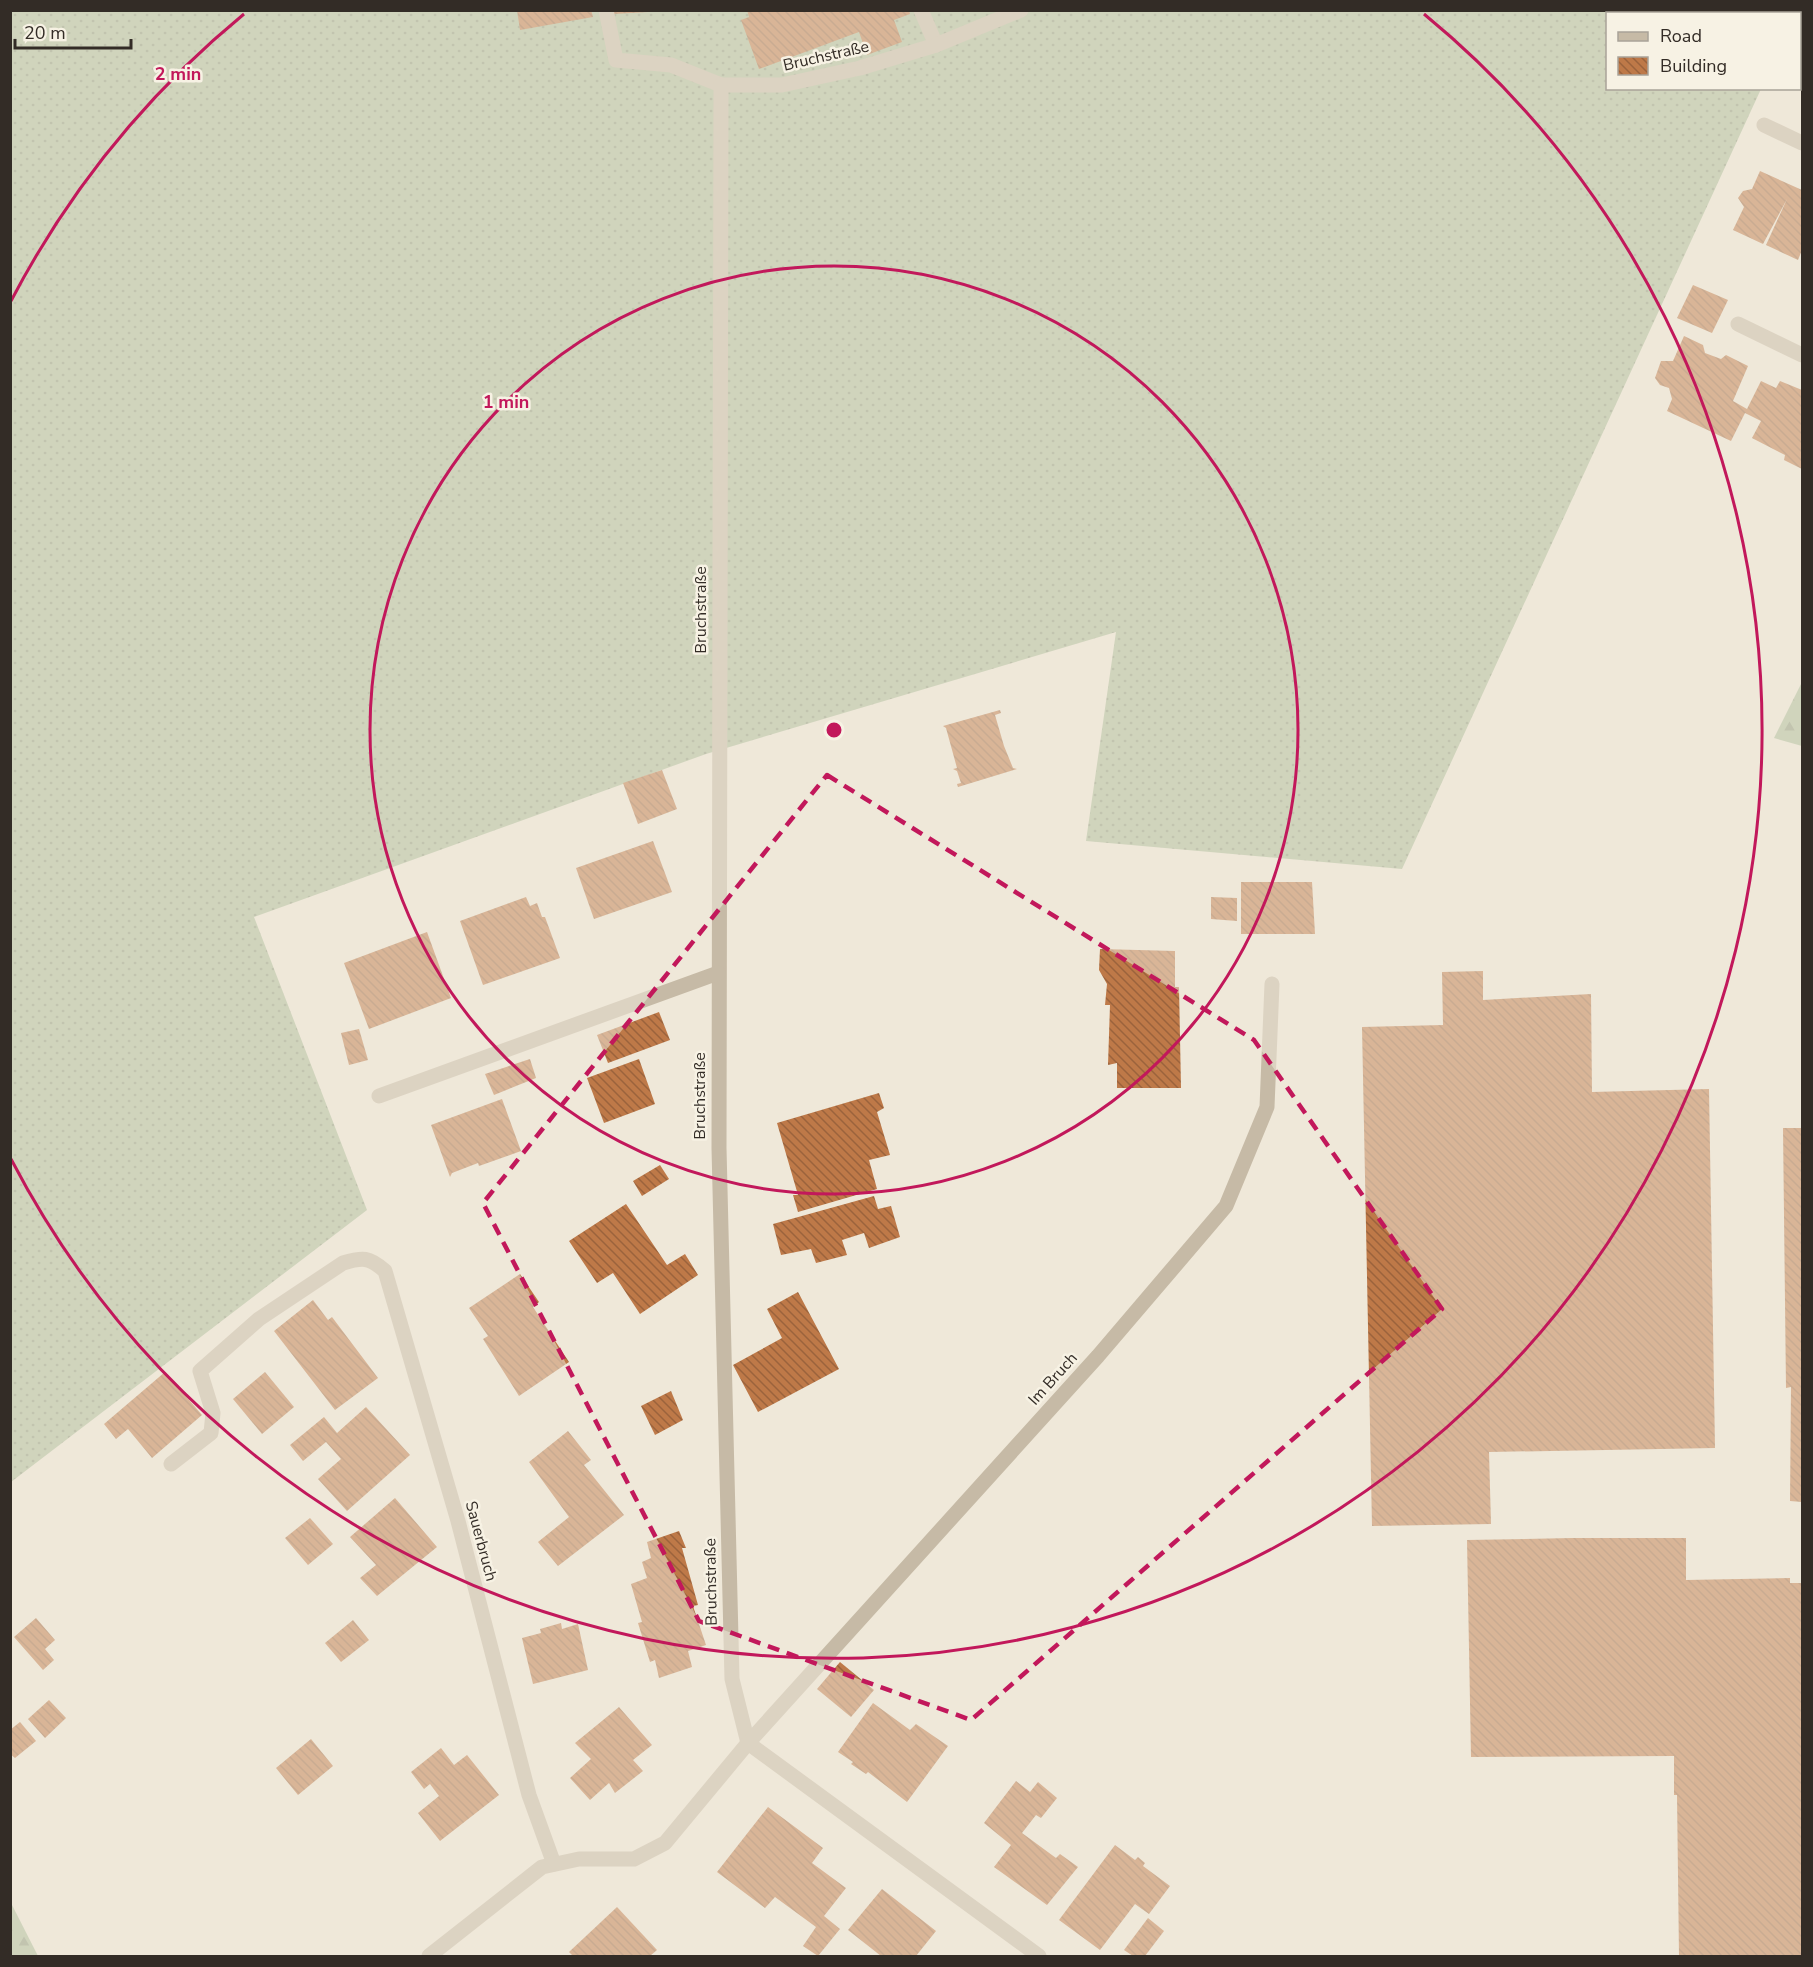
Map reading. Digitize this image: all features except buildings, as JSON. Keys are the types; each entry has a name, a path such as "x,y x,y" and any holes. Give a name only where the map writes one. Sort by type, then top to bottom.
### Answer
{"street":[{"name":"Bruchstraße","path":"606,10 616,60 671,65 721,86 782,85 860,68 936,45 1021,10"},
{"path":"921,10 936,45"},
{"name":"Bruchstraße","path":"721,86 718,1148 732,1679 748,1743"},
{"path":"1764,125 1803,143"},
{"path":"1738,324 1803,355"},
{"path":"379,1096 718,973"},
{"name":"Im Bruch","path":"748,1743 1098,1356 1226,1206 1267,1107 1272,984"},
{"name":"Sauerbruch","path":"171,1464 211,1433 213,1413 200,1371 259,1319 343,1263 357,1259 373,1260 385,1271 458,1521 529,1795 554,1864"},
{"path":"429,1956 542,1867 579,1859 634,1859 665,1842 748,1743 1039,1956"}],"highlighted area":[{"path":"827,775 1254,1040 1442,1309 971,1720 699,1621 483,1203"}],"green space":[{"path":"11,11 1797,11 1606,12 1606,90 1761,90 1402,869 1086,841 1116,632 706,754 254,917 367,1210 11,1482"},
{"path":"1802,682 1802,746 1774,738"},
{"path":"11,1903 38,1956 11,1956"}]}
